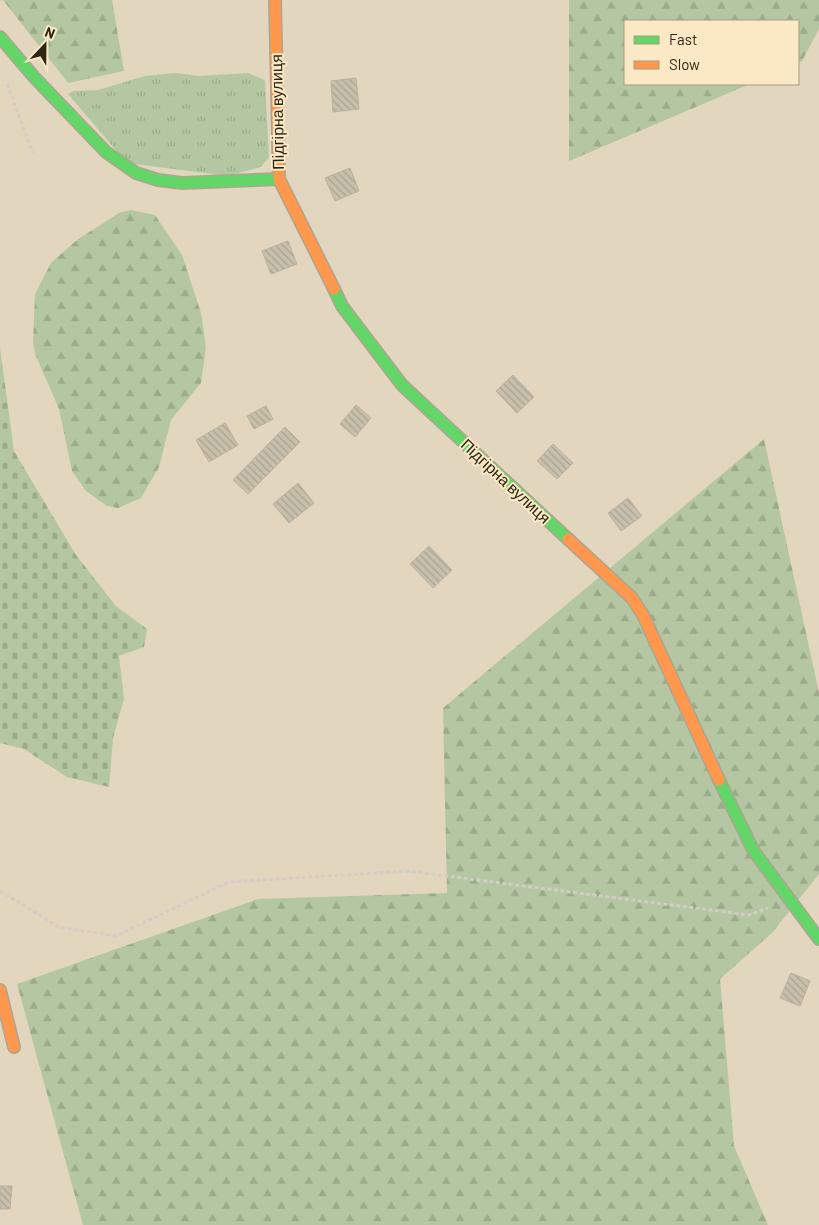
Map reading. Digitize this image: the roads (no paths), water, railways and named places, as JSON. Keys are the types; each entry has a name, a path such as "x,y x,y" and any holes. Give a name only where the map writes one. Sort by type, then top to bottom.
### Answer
{"street":[{"name":"Підгірна вулиця","path":"275,0 279,179 342,306 402,385 632,598 643,615 724,794 753,850 819,939"},
{"path":"0,37 34,77 106,152 136,173 158,180 182,183 279,179"},
{"path":"0,990 14,1048"}]}
